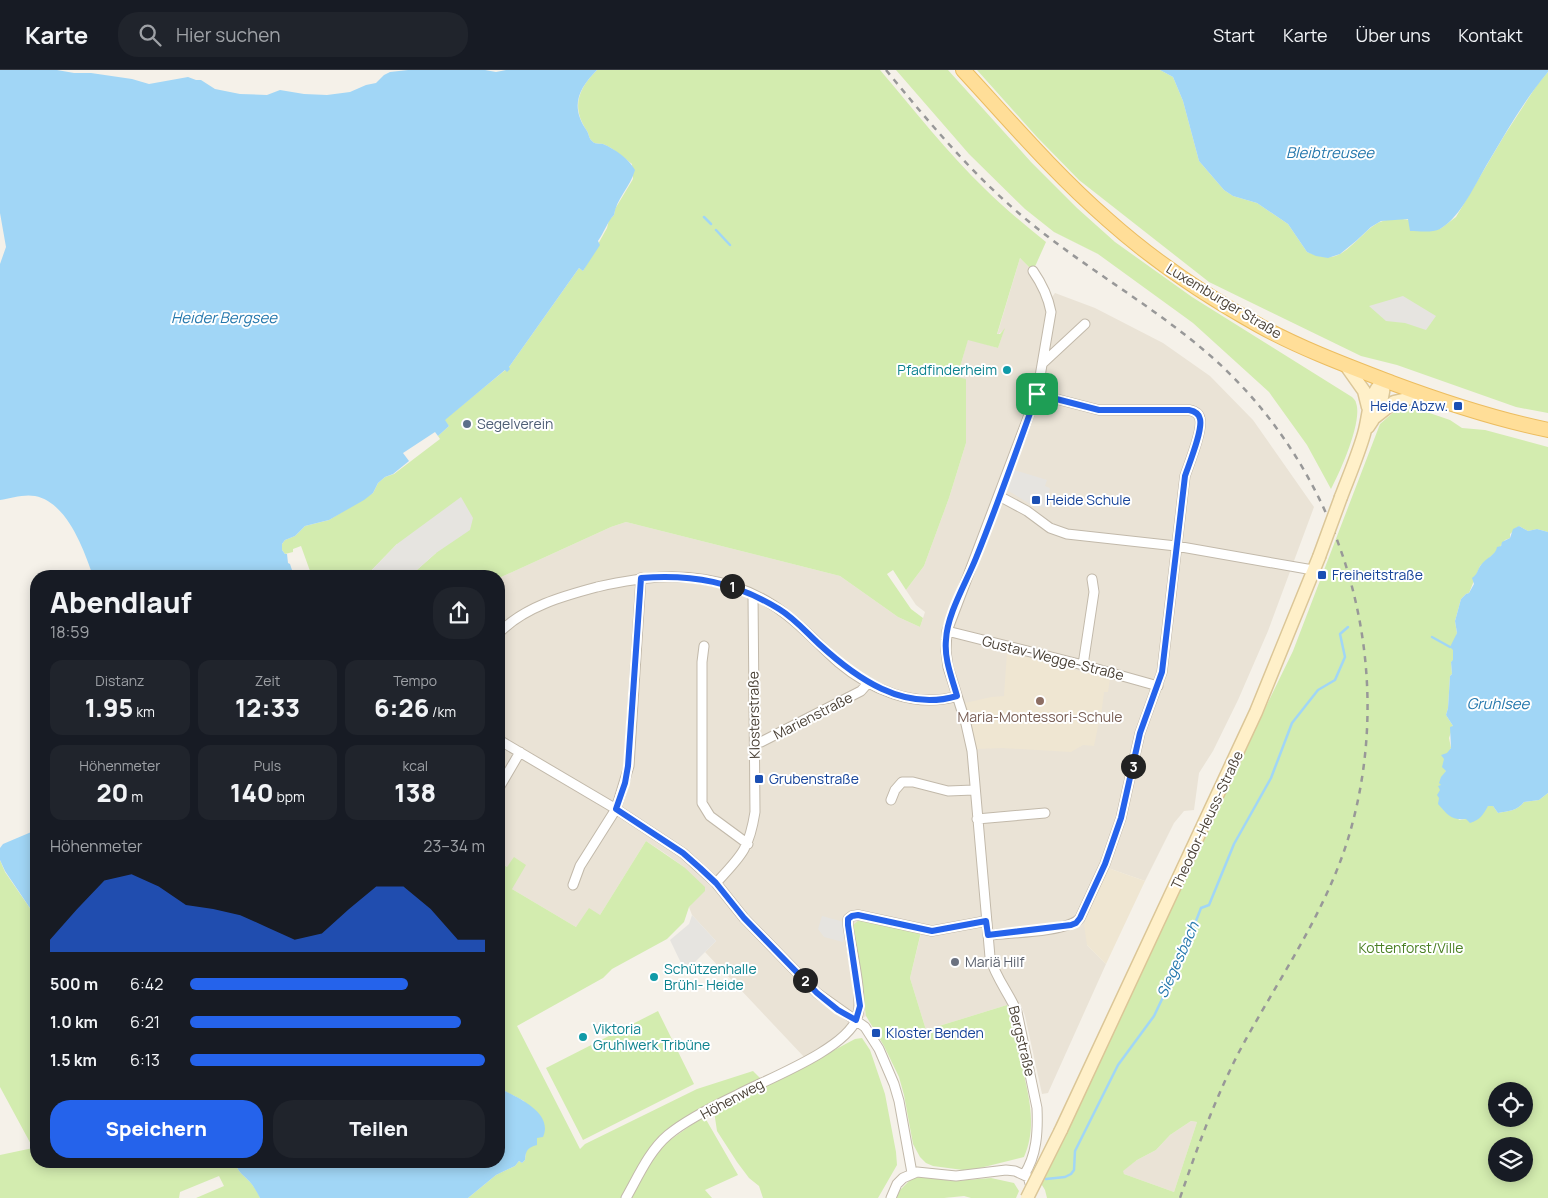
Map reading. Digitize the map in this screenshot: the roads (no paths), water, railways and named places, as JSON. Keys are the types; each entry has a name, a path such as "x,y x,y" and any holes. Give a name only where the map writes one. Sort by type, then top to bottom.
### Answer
{"main road":[{"name":"Luxemburger Straße","path":"963,70 1072,187 1153,257 1202,291 1261,326 1347,366 1469,410 1548,430"},
{"path":"1347,366 1364,391 1371,412 1394,402 1424,395"},
{"name":"Theodor-Heuss-Straße","path":"1027,1198 1210,814 1256,712 1319,557 1365,432 1374,392 1384,380"}],"street":[{"name":"Bergstraße","path":"1024,1175 1034,1156 1038,1121 1037,1108 1020,1023 1010,996 992,966 986,921 972,751 947,659 946,641 949,623 1000,496 1037,394 1051,312 1049,300 1034,271"},
{"path":"1043,363 1085,324"},
{"path":"988,935 1060,928 1076,923 1108,855 1121,818 1140,733 1162,672 1185,476 1200,422 1200,417 1196,412 1189,410 1099,410 1037,394"},
{"path":"1000,496 1027,511 1050,528 1067,534 1176,546 1313,570"},
{"path":"505,628 520,616 568,595 641,578 682,576 712,580 737,587 790,617 839,662 868,683 909,698 945,700 957,696"},
{"path":"573,885 580,866 616,809 625,783 628,766 641,578"},
{"path":"1083,665 1094,592 1092,579"},
{"name":"Klosterstraße","path":"716,883 748,844 755,812 753,595"},
{"name":"Gustav-Wegge-Straße","path":"947,631 1158,686"},
{"path":"704,646 702,662 702,803 710,816 748,844"},
{"name":"Marienstraße","path":"755,743 761,742 861,691 868,683"},
{"path":"505,743 616,809 683,853 716,883 744,918 817,993 838,1010 865,1027 888,1066 899,1101 912,1173"},
{"path":"505,778 520,752"},
{"path":"892,800 895,790 902,782 913,782 948,791 974,790"},
{"path":"977,819 1045,813"},
{"path":"856,1020 860,1006 848,919 858,915 932,931 986,921"},
{"name":"Höhenweg","path":"626,1198 655,1150 668,1135 736,1095 791,1069 827,1049 840,1039 856,1020"},
{"path":"891,1198 903,1178 912,1173 921,1172 941,1176 956,1176 1006,1170 1015,1171 1028,1177 1034,1198"}],"water":[{"name":"Heider Bergsee","path":"0,70 57,70 91,73 132,79 149,84 188,77 201,80 215,89 240,94 267,95 280,90 327,95 350,92 376,83 390,72 408,70 485,70 496,72 506,70 597,70 585,84 578,99 579,114 582,122 593,142 603,144 617,152 635,170 615,209 614,215 598,241 600,245 583,271 579,268 509,367 510,369 507,372 505,370 445,420 449,426 438,436 435,432 403,453 409,461 378,483 373,493 364,500 329,520 305,526 295,536 285,540 282,544 282,550 287,554 288,563 292,570 91,570 73,529 56,507 46,500 35,496 0,500 0,264 6,247 0,213"},
{"name":"Bleibtreusee","path":"1160,70 1548,70 1548,72 1517,115 1468,198 1448,223 1437,230 1410,231 1408,219 1381,221 1371,227 1340,254 1328,258 1307,252 1288,224 1257,203 1233,196 1224,190 1199,161 1183,101 1173,77"},
{"name":"Gruhlsee","path":"1519,526 1528,531 1537,529 1548,532 1548,793 1539,800 1524,802 1509,811 1498,813 1493,806 1488,806 1481,817 1470,823 1466,819 1456,819 1450,816 1438,804 1439,798 1437,795 1440,790 1438,786 1441,785 1439,783 1441,777 1446,771 1442,767 1444,759 1441,755 1447,753 1451,748 1450,727 1453,726 1446,715 1450,676 1452,674 1451,662 1453,660 1453,650 1450,647 1457,633 1455,621 1461,599 1469,593 1474,584 1472,578 1483,563 1495,552 1497,547 1510,538 1513,529"},
{"path":"30,833 30,908 5,871 0,860 0,848 3,844"},
{"path":"505,1091 532,1106 543,1120 545,1128 543,1137 537,1138 537,1145 528,1150 522,1163 519,1161 515,1166 496,1175 468,1198 260,1198 252,1184 238,1168 505,1168"}],"waterway":[{"path":"704,217 711,224"},
{"path":"716,230 730,245"},
{"name":"Siegesbach","path":"1046,1179 1065,1177 1074,1170 1075,1151 1118,1065 1154,1016 1182,957 1201,908 1209,905 1234,844 1271,778 1292,723 1318,690 1335,680 1345,657 1340,634 1348,627"},
{"name":"Siegesbach","path":"1432,637 1450,647"}],"railway":[{"path":"886,70 950,146 1002,199 1068,252 1190,339 1213,358 1259,406 1298,459 1328,517 1350,579 1363,643 1368,708 1363,774 1348,839 1338,867 1313,922 1230,1070 1207,1124 1180,1198"}],"place":[{"name":"Pfadfinderheim","path":"1007,370"},
{"name":"Heide Abzw.","path":"1458,406"},
{"name":"Segelverein","path":"467,424"},
{"name":"Heide Schule","path":"1036,500"},
{"name":"Freiheitstraße","path":"1322,575"},
{"name":"Maria-Montessori-Schule","path":"1040,701"},
{"name":"Grubenstraße","path":"759,779"},
{"name":"Mariä Hilf","path":"955,962"},
{"name":"Schützenhalle Brühl- Heide","path":"654,977"},
{"name":"Kloster Benden","path":"876,1033"},
{"name":"Viktoria Gruhlwerk Tribüne","path":"583,1037"}],"park label":[{"name":"Kottenforst/Ville","path":"1411,948"}]}
